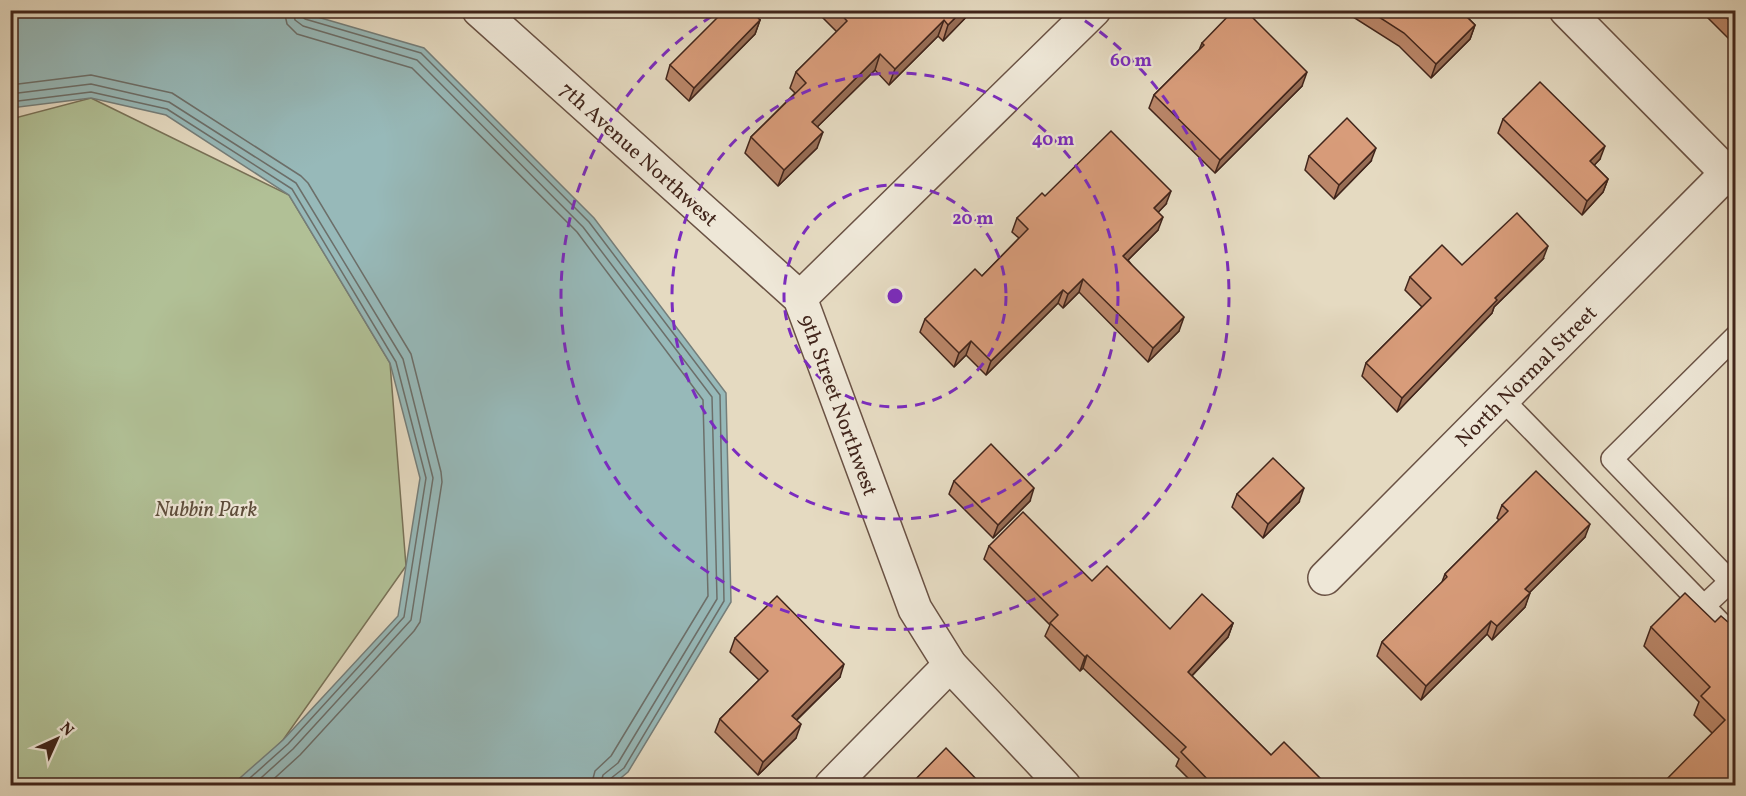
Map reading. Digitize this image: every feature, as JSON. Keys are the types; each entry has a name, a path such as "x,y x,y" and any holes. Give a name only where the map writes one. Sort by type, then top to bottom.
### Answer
{"street":[{"name":"7th Avenue Northwest","path":"479,10 800,298"},
{"name":"9th Street Northwest","path":"950,665 915,609 800,298 1094,10"},
{"path":"1566,10 1731,178"},
{"name":"North Normal Street","path":"1325,578 1502,399 1731,178"},
{"path":"831,786 950,665 1064,786"}],"lane":[{"path":"1704,606 1732,578 1612,459 1736,336"},
{"path":"1502,399 1736,639"}],"green space":[{"name":"Nubbin Park","path":"91,98 289,195 390,363 406,566 283,740 237,785 11,786 11,119"}],"water":[{"path":"10,11 297,11 424,48 594,218 726,393 731,602 628,772 611,786 232,785 283,740 398,616 420,478 390,363 289,195 166,115 91,98 11,108"}],"building":[{"path":"725,10 751,10 760,20 694,88 670,65"},
{"path":"837,10 963,10 948,25 944,20 895,69 880,54 812,122 823,132 784,170 751,137 806,83 796,72 847,21"},
{"path":"1234,10 1245,10 1307,72 1220,160 1154,95 1204,45 1202,43"},
{"path":"1368,10 1460,10 1475,25 1436,64 1404,33"},
{"path":"1719,10 1736,10 1736,23 1734,25"},
{"path":"1540,82 1605,146 1590,161 1608,179 1587,201 1503,119"},
{"path":"1347,118 1376,148 1339,185 1309,156"},
{"path":"1111,131 1171,191 1154,208 1163,217 1123,256 1184,317 1153,348 1083,279 1068,294 1063,290 991,361 971,341 959,353 925,319 975,269 982,276 1028,229 1017,218 1042,193 1045,196"},
{"path":"1517,213 1548,246 1495,298 1497,300 1402,398 1366,363 1431,298 1410,277 1442,245 1462,265"},
{"path":"991,444 1034,488 998,525 954,481"},
{"path":"1273,458 1304,488 1268,524 1237,494"},
{"path":"1536,471 1590,524 1525,589 1530,593 1497,626 1491,621 1426,686 1382,642 1508,511 1502,505"},
{"path":"1023,512 1092,581 1107,566 1170,629 1202,594 1233,623 1188,672 1271,755 1284,742 1321,779 1314,786 1214,786 1181,752 1186,747 1050,623 1058,615 989,546"},
{"path":"1685,593 1715,622 1721,616 1736,629 1736,786 1660,786 1725,720 1701,696 1710,687 1651,627"},
{"path":"777,596 844,664 792,716 801,724 763,762 720,719 768,671 735,638"},
{"path":"946,748 983,786 909,786"}]}
